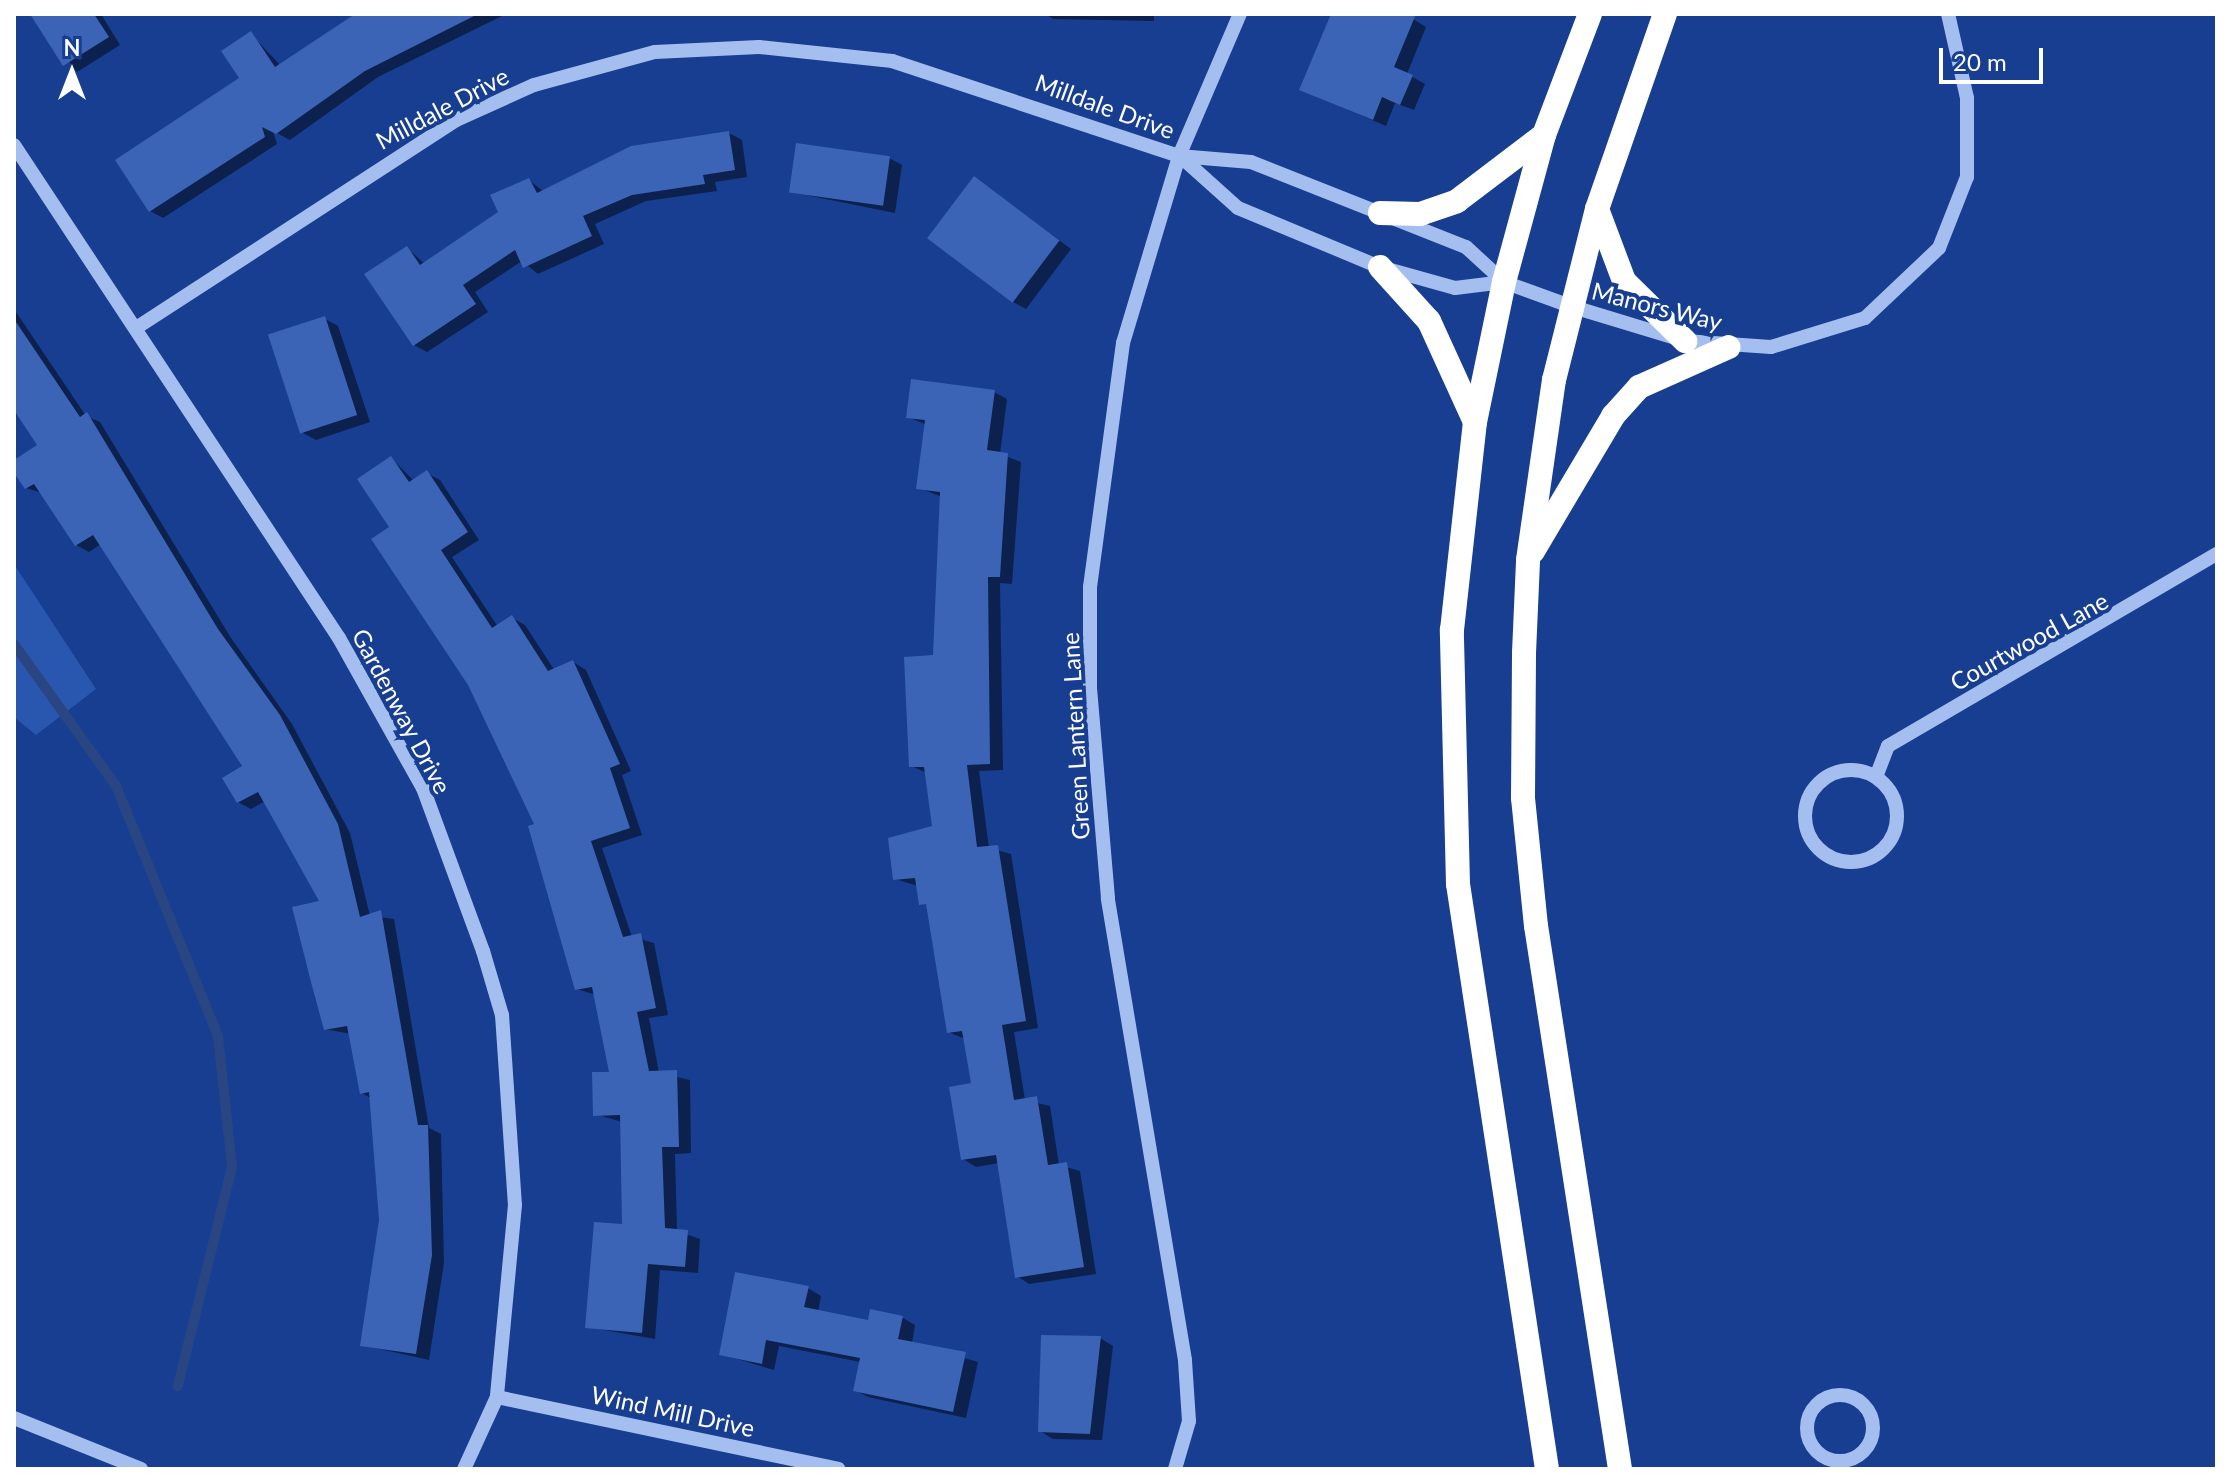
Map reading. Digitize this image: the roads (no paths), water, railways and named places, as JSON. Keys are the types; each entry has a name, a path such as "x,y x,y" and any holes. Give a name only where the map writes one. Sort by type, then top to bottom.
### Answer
{"highway":[{"path":"1547,1469 1458,884 1452,630 1475,422 1504,282 1544,135 1590,14"},
{"path":"1620,1469 1536,926 1523,798 1528,560 1570,306 1597,209 1665,14"},
{"path":"1380,213 1420,214 1457,201 1544,135"},
{"path":"1597,209 1624,281 1685,341"},
{"path":"1380,267 1429,321 1475,422"},
{"path":"1528,560 1613,416 1639,387 1729,347"}],"street":[{"name":"Green Lantern Lane","path":"1175,1469 1189,1421 1185,1360 1108,898 1090,675 1090,587 1123,343 1179,156 1240,14"},
{"name":"Manors Way","path":"1504,282 1685,341 1729,347 1821,337 1865,318 1939,248 1967,177 1967,98 1948,14"},
{"name":"Milldale Drive","path":"136,328 456,120 534,85 655,52 791,48 892,61 1179,156 1251,162 1466,247 1504,282"},
{"name":"Gardenway Drive","path":"14,145 339,638 423,788 483,951 502,1015 515,1205 497,1397 464,1469"},
{"name":"Milldale Drive","path":"1179,156 1238,208 1380,267 1455,288 1504,282"},
{"name":"Courtwood Lane","path":"1876,777 1888,746 2217,554"},
{"path":"1832,773 1876,777 1897,815 1888,843 1848,861 1820,850 1805,824 1810,794 1832,773"},
{"path":"1837,1395 1860,1400 1874,1431 1865,1451 1844,1465 1821,1456 1808,1437 1816,1405 1837,1395"},
{"name":"Wind Mill Drive","path":"497,1397 839,1469"},
{"path":"14,1418 141,1469"}],"waterway":[{"path":"14,644 116,786 218,1036 232,1167 178,1386"}]}
